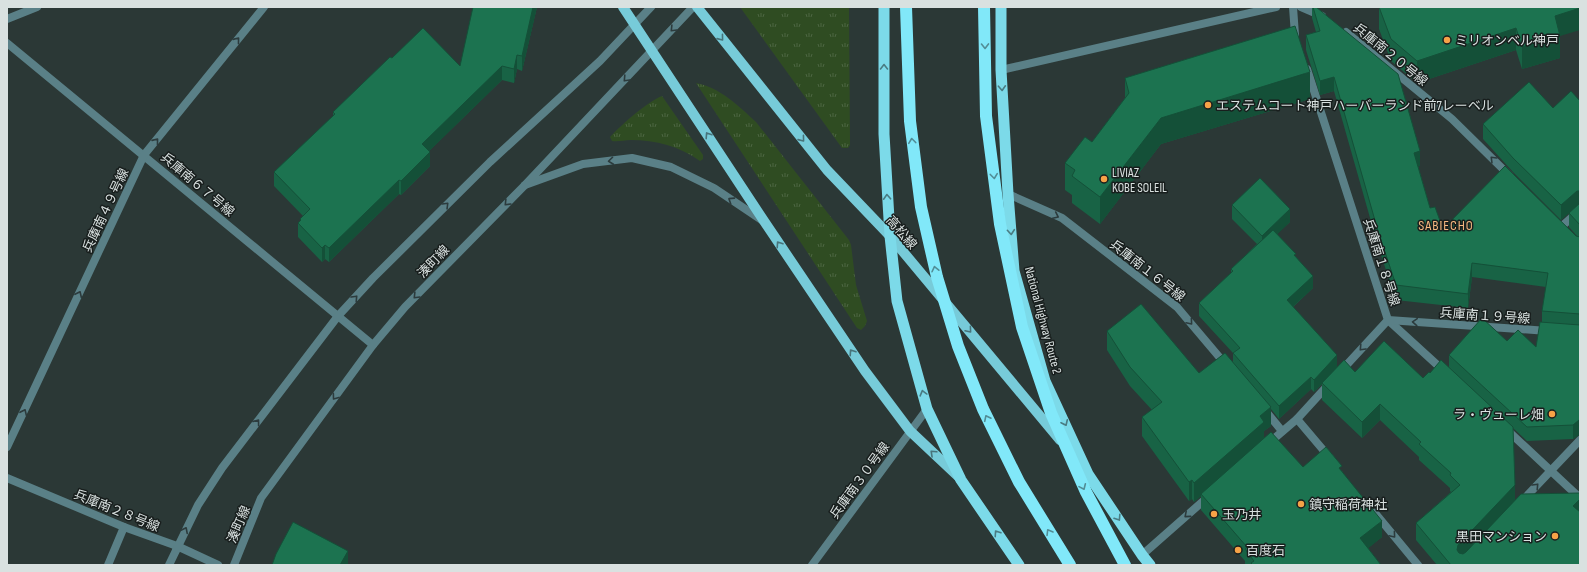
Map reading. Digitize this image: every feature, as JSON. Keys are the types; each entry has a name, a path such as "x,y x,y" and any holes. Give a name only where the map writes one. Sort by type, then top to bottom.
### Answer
{"highway":[{"path":"884,7 884,134 890,236 897,301 927,409 961,480 1019,565"},
{"path":"906,7 910,121 921,207 937,278 958,346 983,410 1019,482 1070,565"},
{"path":"984,7 986,116 1000,224 1022,327 1051,413 1086,492 1125,565"},
{"name":"National Highway Route 2","path":"1001,7 1001,70 1014,271 1045,380 1088,474 1150,565"}],"main road":[{"path":"623,7 865,371 910,431 961,480"},
{"name":"高松線","path":"697,7 827,170 890,236 1088,474"}],"street":[{"path":"7,19 37,7"},
{"name":"兵庫南４９号線","path":"7,447 144,155 264,7"},
{"path":"169,565 198,505 222,468 338,316 373,278 484,168 600,61 651,7"},
{"name":"湊町線","path":"234,565 261,498 373,345 405,307 525,185 693,7"},
{"path":"1001,70 1276,7"},
{"path":"1293,7 1295,35 1298,43"},
{"path":"1301,7 1328,19"},
{"name":"兵庫南２０号線","path":"1340,27 1452,119 1517,184"},
{"name":"兵庫南６７号線","path":"7,43 373,345"},
{"name":"兵庫南１８号線","path":"1303,58 1388,320 1452,379"},
{"path":"525,185 583,164 632,158 672,167 714,188 764,221"},
{"name":"兵庫南１６号線","path":"1008,194 1062,218 1177,307 1232,372"},
{"path":"1561,227 1580,210"},
{"path":"1265,446 1297,419 1388,320"},
{"name":"兵庫南１９号線","path":"1388,320 1557,332"},
{"path":"1257,402 1282,431"},
{"name":"兵庫南３０号線","path":"812,565 927,409"},
{"path":"1297,419 1337,468"},
{"path":"1498,422 1580,498"},
{"path":"1514,509 1580,440"},
{"name":"兵庫南２８号線","path":"7,478 124,527 177,546 218,565"},
{"path":"1142,555 1213,492"},
{"path":"1368,504 1418,565"},
{"path":"108,565 124,527"},
{"path":"174,565 177,546"}],"green space":[{"path":"740,7 849,7 850,145 848,148 842,148"},
{"path":"696,83 721,93 756,122 849,240 851,245 856,285 867,321 861,330 857,328"},
{"path":"662,96 703,155 703,159 700,161 684,151 667,145 640,140 612,141 610,137 627,120 649,103"}],"building":[{"path":"473,7 533,7 522,56 517,55 514,69 502,66 422,144 430,152 329,248 325,245 322,248 298,223 310,209 274,172 335,114 333,112 390,57 392,58 423,28 460,66"},
{"path":"1313,7 1316,7 1398,74 1420,151 1414,153 1430,208 1435,207 1443,229 1505,166 1576,236 1580,237 1580,314 1542,311 1548,273 1472,263 1468,294 1396,285 1378,231 1334,77 1320,81 1306,35 1320,31"},
{"name":"ミリオンベル神戸","path":"1379,7 1580,8 1555,16 1560,36 1522,47 1516,28 1417,61 1391,39"},
{"path":"1295,26 1310,72 1161,118 1100,197 1072,176 1075,170 1065,163 1085,137 1092,142 1129,93 1125,78"},
{"path":"1529,82 1553,108 1571,91 1580,101 1580,191 1577,191 1561,205 1513,158 1483,124"},
{"path":"1260,178 1290,209 1262,236 1232,205"},
{"path":"1580,203 1580,225 1569,213"},
{"path":"1273,230 1296,254 1294,255 1313,276 1287,300 1337,355 1314,380 1311,377 1279,406 1233,353 1240,348 1199,303 1233,271 1231,269"},
{"path":"1141,304 1199,373 1225,353 1271,407 1260,416 1264,422 1194,483 1192,480 1189,482 1142,417 1162,402 1130,367 1107,331"},
{"path":"1482,318 1507,341 1518,330 1536,347 1540,322 1580,325 1580,421 1579,420 1573,425 1527,427 1449,355"},
{"path":"1384,341 1423,378 1429,372 1430,373 1441,360 1513,427 1515,485 1458,545 1457,550 1459,553 1463,554 1466,552 1521,494 1580,493 1580,499 1573,506 1580,512 1580,565 1451,565 1416,523 1460,485 1450,475 1451,473 1419,444 1421,442 1380,404 1362,422 1322,383 1344,360 1355,372"},
{"path":"1271,432 1303,467 1326,447 1342,466 1339,468 1382,521 1360,538 1381,565 1253,565 1251,563 1254,561 1245,549 1247,547 1201,494"},
{"path":"293,522 348,551 340,565 272,565 276,554"}],"place":[{"name":"ミリオンベル神戸","path":"1447,40"},
{"name":"エステムコート神戸ハーバーランド前7レーベル","path":"1208,105"},
{"name":"LIVIAZ KOBE SOLEIL","path":"1104,179"},
{"name":"ラ・ヴューレ畑","path":"1552,414"},
{"name":"鎮守稲荷神社","path":"1301,504"},
{"name":"玉乃井","path":"1214,514"},
{"name":"黒田マンション","path":"1555,536"},
{"name":"百度石","path":"1238,550"}],"district":[{"name":"SABIECHO","path":"1446,225"}]}
